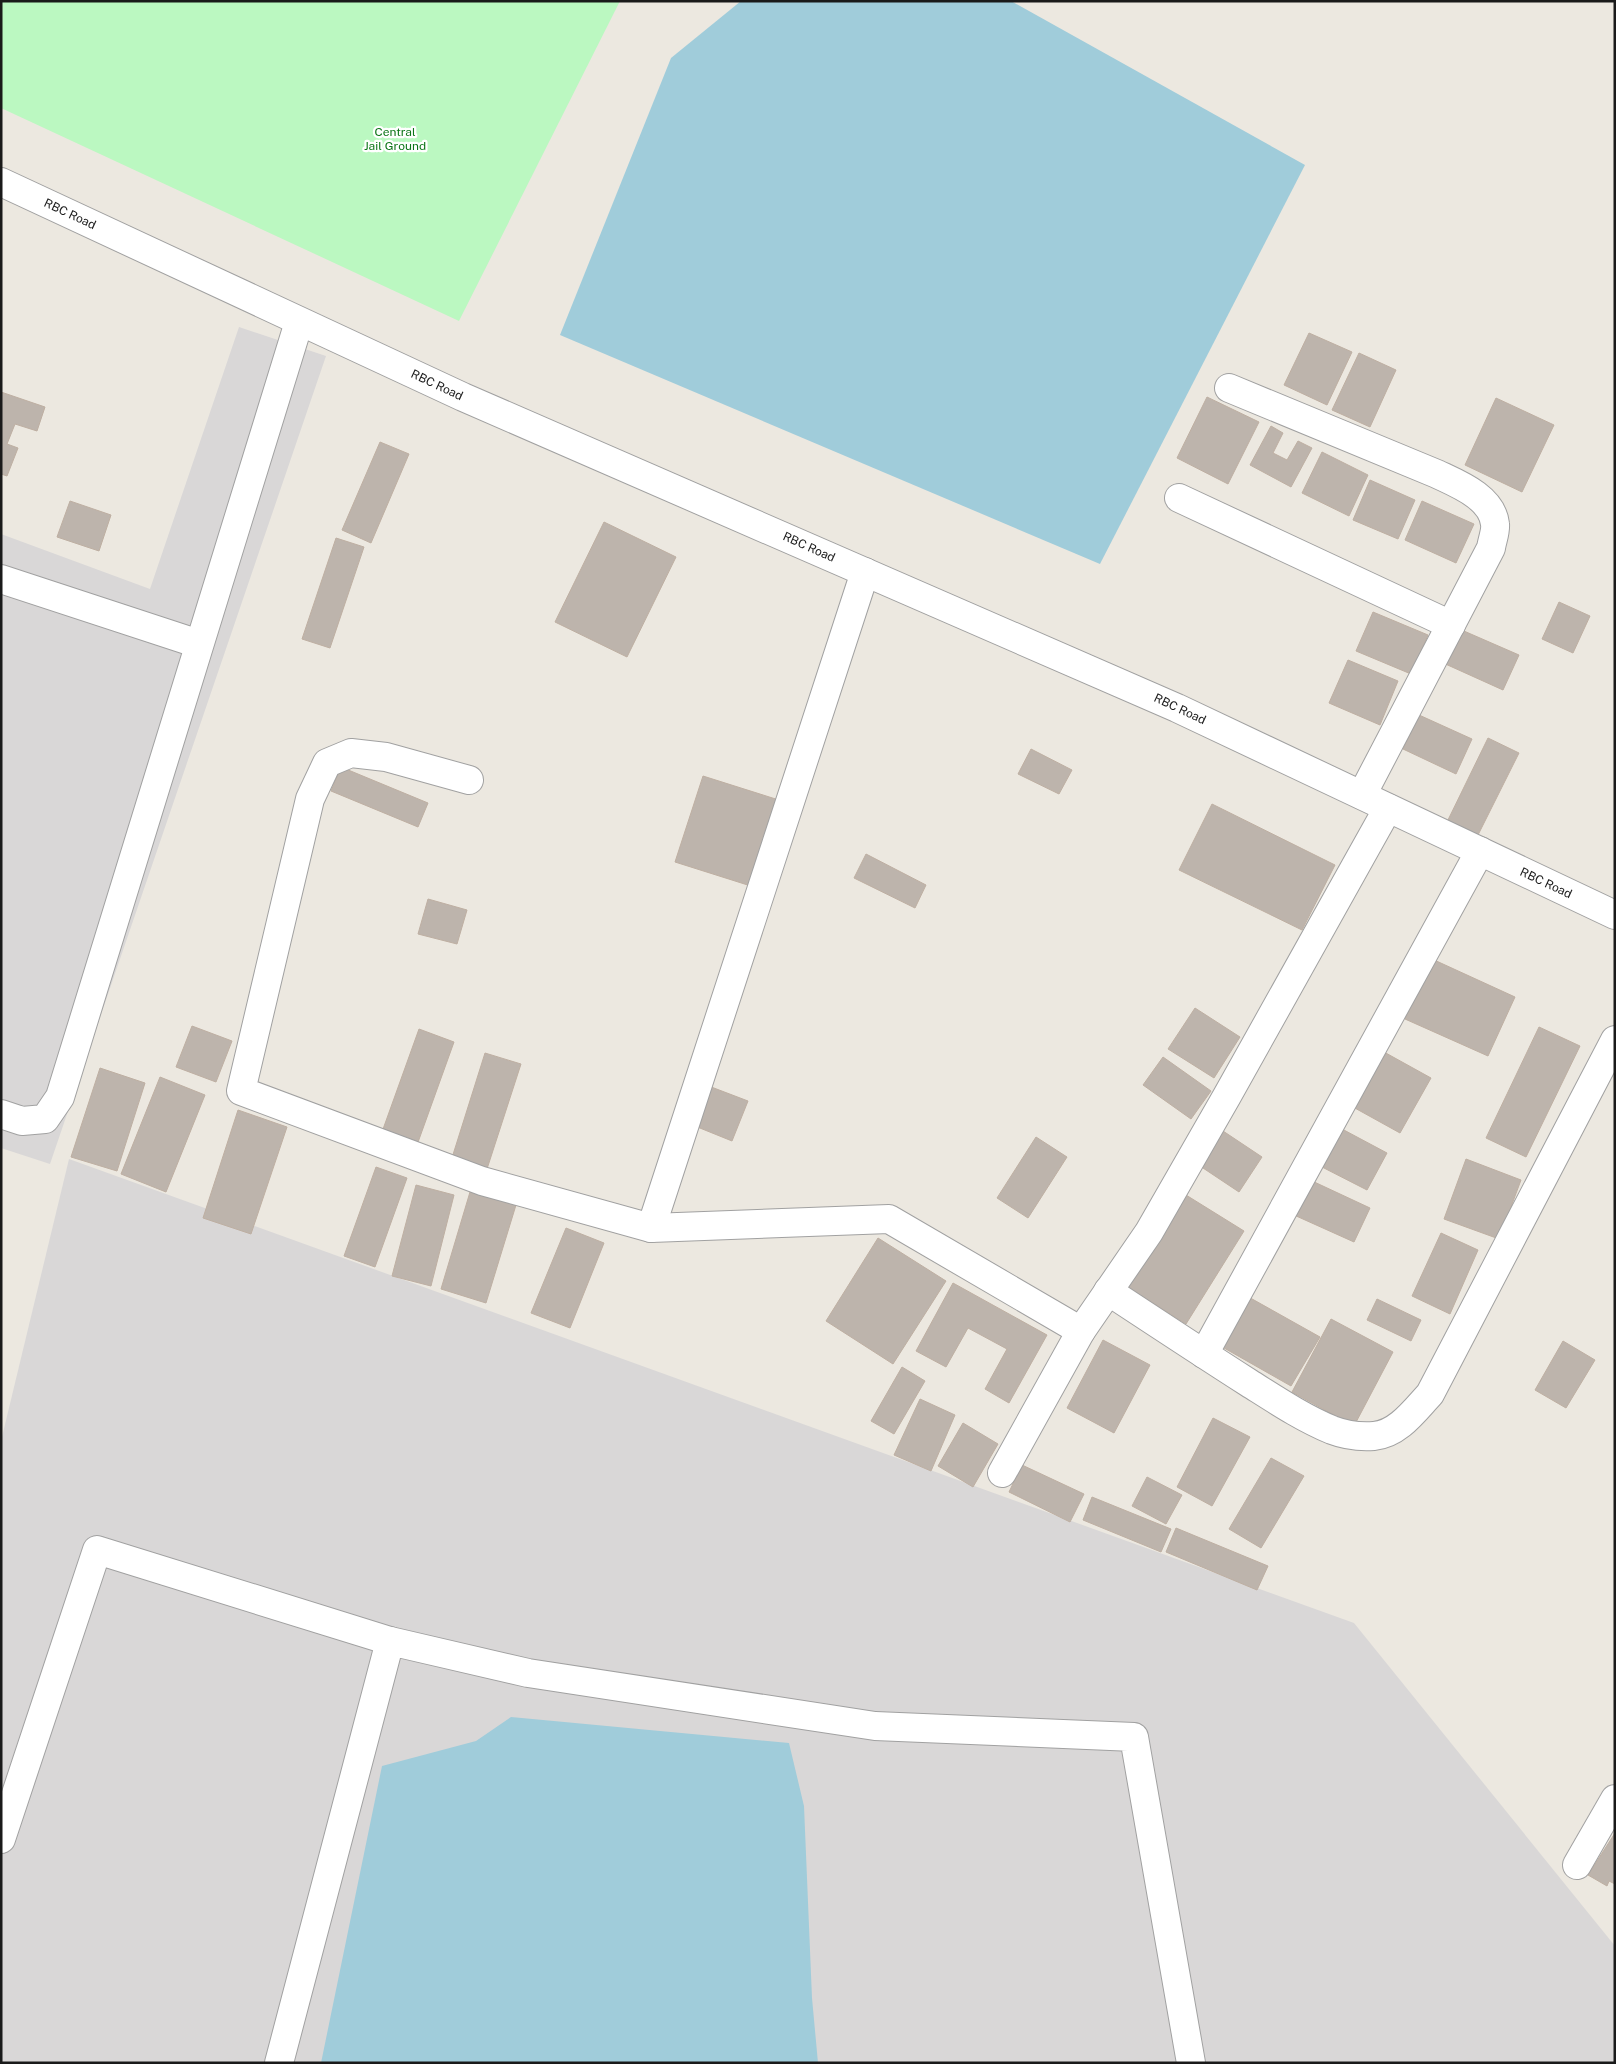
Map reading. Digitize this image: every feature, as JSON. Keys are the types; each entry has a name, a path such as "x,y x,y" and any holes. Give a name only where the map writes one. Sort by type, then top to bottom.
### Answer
{"street":[{"name":"RBC Road","path":"1,182 463,397 1176,708 1615,915"},
{"path":"1,1114 22,1121 45,1119 60,1097 299,322"},
{"path":"1229,388 1437,474 1468,490 1489,507 1495,524 1491,548 1362,795"},
{"path":"1179,498 1451,625"},
{"path":"651,1228 865,572"},
{"path":"1,580 199,644"},
{"path":"469,780 386,757 351,752 328,763 310,799 241,1091 482,1181 651,1228 889,1219 1081,1331"},
{"path":"1002,1473 1081,1331 1158,1215 1388,808"},
{"path":"1204,1354 1480,852"},
{"path":"1108,1291 1290,1408 1333,1430 1356,1436 1376,1436 1394,1429 1408,1419 1430,1394 1615,1040"},
{"path":"1,1839 97,1550 390,1641 528,1673 875,1726 1134,1736 1191,2063"},
{"path":"279,2063 390,1641"},
{"path":"1578,1865 1615,1798"}],"shaded area":[{"path":"239,327 326,356 50,1164 1,1148 1,534 150,589"},
{"path":"69,1159 1354,1623 1615,1946 1615,2063 1,2063 1,1441"}],"green space":[{"name":"Central Jail Ground","path":"1,1 620,1 459,321 1,108"}],"water":[{"path":"741,1 1011,1 1305,165 1100,564 560,335 671,58"},
{"path":"511,1717 789,1743 804,1806 812,1998 818,2063 321,2063 382,1766 476,1741"}],"building":[{"path":"1309,333 1352,352 1327,405 1284,385"},
{"path":"1359,353 1396,370 1370,427 1332,410"},
{"path":"1,392 45,407 37,431 15,424 7,444 18,448 7,476 1,474"},
{"path":"1207,397 1259,422 1228,484 1177,458"},
{"path":"1496,398 1554,425 1522,492 1465,465"},
{"path":"1271,426 1283,433 1273,453 1287,460 1298,441 1312,448 1291,487 1250,465"},
{"path":"380,442 409,454 371,543 342,530"},
{"path":"1322,452 1368,475 1349,516 1302,493"},
{"path":"1370,480 1415,500 1398,539 1353,520"},
{"path":"70,501 111,515 99,551 57,537"},
{"path":"1422,501 1474,524 1456,563 1405,540"},
{"path":"604,522 676,557 627,657 555,622"},
{"path":"336,538 364,547 330,648 302,639"},
{"path":"1559,602 1590,616 1573,653 1542,639"},
{"path":"1373,612 1428,635 1411,674 1356,651"},
{"path":"1457,628 1519,655 1503,690 1441,662"},
{"path":"1348,660 1398,681 1380,725 1329,703"},
{"path":"1419,715 1472,739 1456,774 1403,749"},
{"path":"1488,738 1519,753 1477,837 1447,822"},
{"path":"1031,749 1072,770 1059,794 1018,774"},
{"path":"341,767 428,803 418,827 331,791"},
{"path":"703,776 782,801 754,887 675,862"},
{"path":"1212,804 1335,865 1302,930 1179,870"},
{"path":"866,854 926,885 915,908 854,878"},
{"path":"428,899 467,910 457,944 418,934"},
{"path":"1432,959 1515,997 1488,1056 1405,1019"},
{"path":"1195,1008 1240,1037 1214,1078 1168,1049"},
{"path":"192,1026 232,1041 216,1082 176,1067"},
{"path":"1539,1027 1580,1046 1526,1157 1486,1138"},
{"path":"419,1029 454,1042 417,1145 382,1132"},
{"path":"1384,1052 1431,1078 1400,1133 1353,1107"},
{"path":"485,1053 521,1064 486,1172 451,1161"},
{"path":"1163,1057 1211,1091 1191,1119 1143,1085"},
{"path":"100,1068 145,1083 117,1171 71,1157"},
{"path":"160,1077 205,1095 166,1192 121,1174"},
{"path":"706,1085 748,1101 732,1141 690,1124"},
{"path":"238,1110 287,1127 251,1234 203,1218"},
{"path":"1342,1129 1387,1153 1367,1190 1322,1167"},
{"path":"1223,1131 1262,1157 1239,1192 1200,1166"},
{"path":"1036,1137 1067,1157 1028,1218 997,1198"},
{"path":"1466,1159 1521,1180 1499,1239 1444,1219"},
{"path":"376,1167 407,1178 375,1267 344,1256"},
{"path":"1310,1180 1370,1208 1354,1242 1294,1215"},
{"path":"416,1185 454,1195 431,1286 392,1276"},
{"path":"470,1192 516,1205 486,1303 441,1289"},
{"path":"1186,1195 1244,1231 1186,1324 1128,1287"},
{"path":"566,1228 604,1243 570,1328 531,1313"},
{"path":"1441,1233 1478,1250 1450,1314 1412,1296"},
{"path":"878,1238 946,1281 893,1364 826,1321"},
{"path":"953,1283 1047,1335 1009,1403 985,1389 1007,1349 968,1328 946,1367 916,1351"},
{"path":"1245,1295 1320,1337 1291,1386 1217,1344"},
{"path":"1377,1299 1421,1320 1411,1341 1367,1320"},
{"path":"1331,1319 1393,1352 1354,1426 1292,1392"},
{"path":"1103,1340 1150,1365 1114,1433 1067,1408"},
{"path":"1563,1341 1595,1360 1566,1408 1535,1390"},
{"path":"902,1367 925,1381 894,1434 871,1421"},
{"path":"920,1399 955,1415 931,1471 894,1455"},
{"path":"1213,1418 1250,1437 1212,1506 1177,1487"},
{"path":"963,1423 998,1444 973,1487 938,1466"},
{"path":"1271,1458 1304,1476 1261,1548 1229,1529"},
{"path":"1022,1465 1084,1494 1070,1522 1009,1492"},
{"path":"1147,1477 1182,1495 1166,1524 1132,1506"},
{"path":"1092,1497 1171,1529 1161,1552 1083,1520"},
{"path":"1176,1528 1268,1566 1257,1590 1166,1552"},
{"path":"1615,1833 1615,1884 1609,1881 1607,1886 1588,1875"}]}
